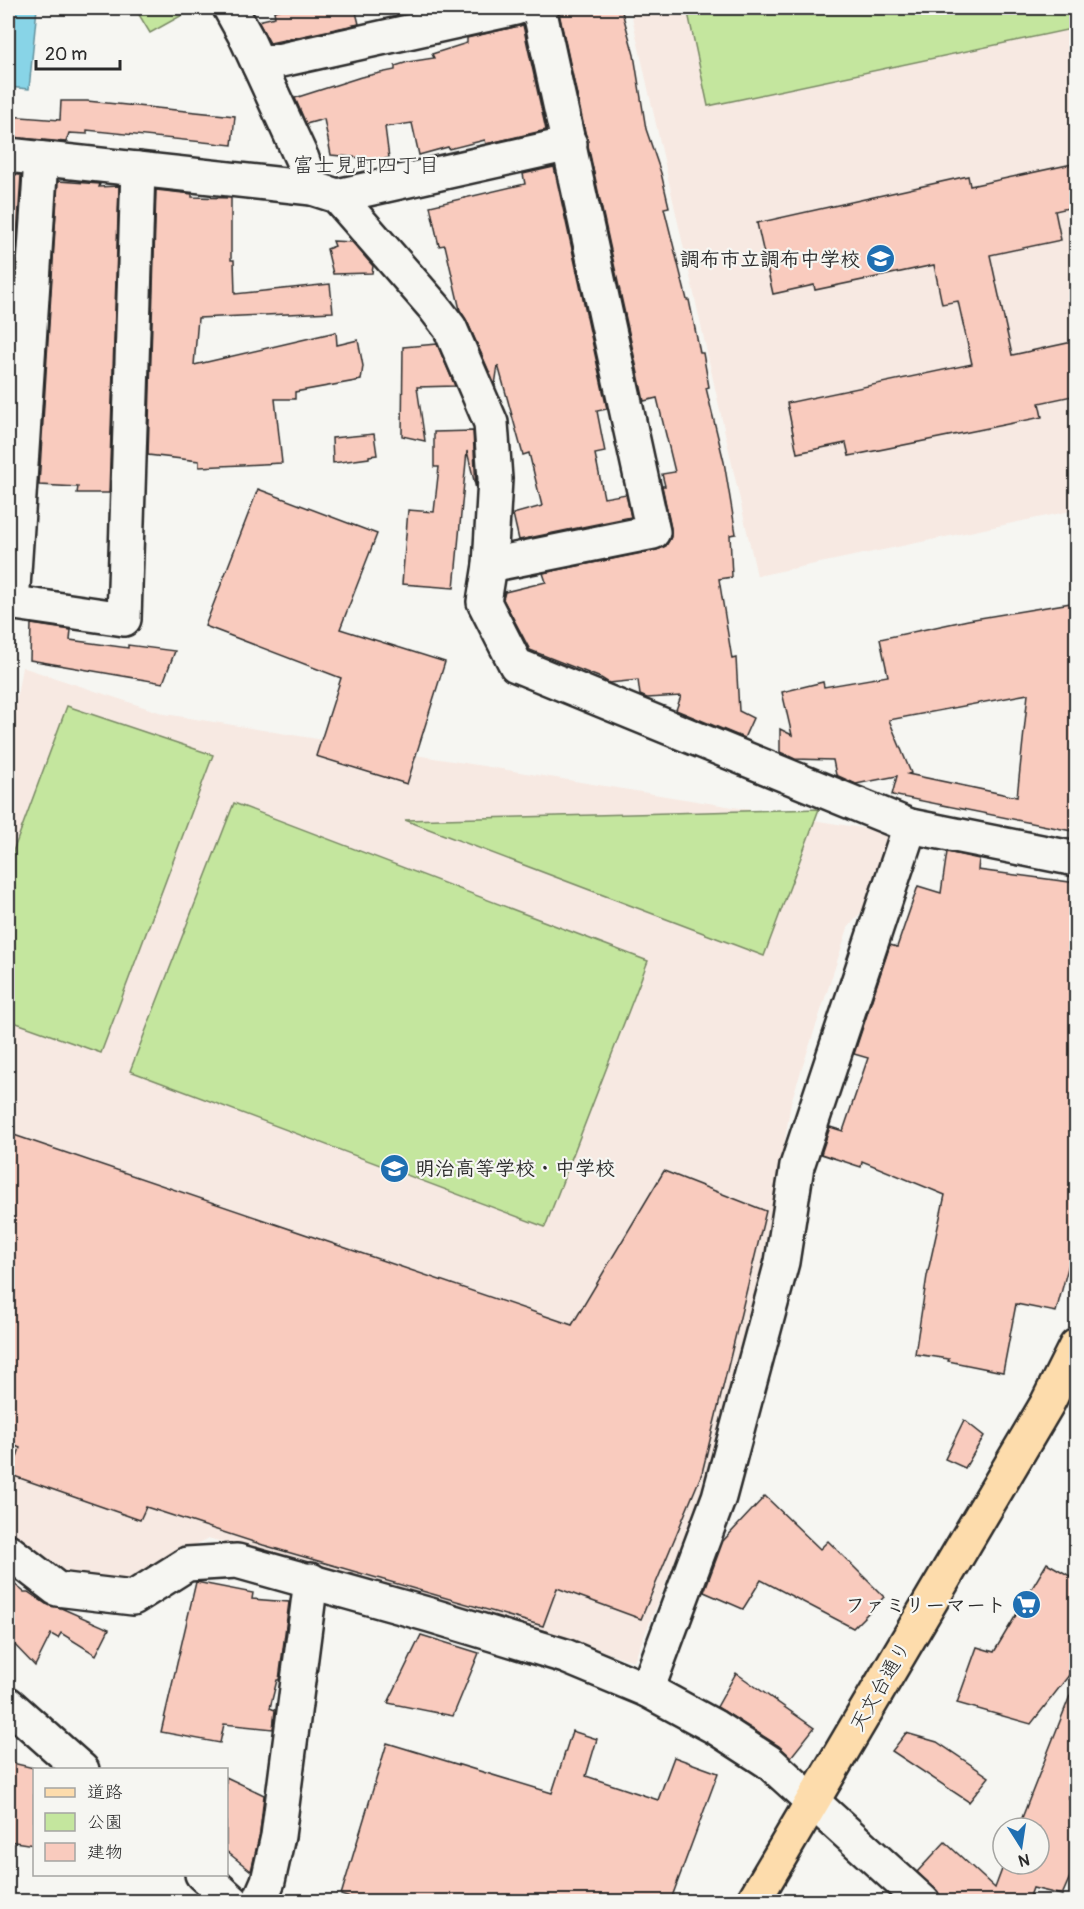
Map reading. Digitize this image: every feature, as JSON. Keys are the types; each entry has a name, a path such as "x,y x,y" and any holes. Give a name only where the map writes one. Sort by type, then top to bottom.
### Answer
{"main road":[{"name":"天文台通り","path":"753,1902 1047,1404 1077,1346"}],"street":[{"path":"230,8 303,159 325,192 434,307 450,328 491,423 495,479 490,565 484,602 516,665 910,826 1077,859"},
{"path":"259,65 516,8"},
{"path":"490,565 653,532 570,144 538,8"},
{"path":"8,155 325,192 570,144"},
{"path":"41,159 10,603 124,619 138,169"},
{"path":"647,1690 719,1497 782,1262 797,1166 910,826"},
{"path":"8,1551 57,1589 133,1598 188,1564 237,1561 565,1656 647,1690 715,1728 769,1762 923,1902"},
{"path":"259,1902 268,1881 278,1836 311,1581"},
{"path":"8,1704 80,1768"},
{"path":"203,1876 233,1902"}],"shaded area":[{"name":"調布市立調布中学校","path":"630,8 1076,8 1076,510 757,576"},
{"name":"明治高等学校・中学校","path":"22,667 165,714 892,833 862,911 848,928 791,1102 770,1233 707,1482 634,1661 208,1538 129,1580 59,1573 8,1537 8,749"}],"green space":[{"path":"135,8 195,8 150,33"},
{"path":"687,8 1076,8 1076,28 708,106"},
{"path":"67,706 213,755 101,1053 8,1020 8,865"},
{"path":"234,803 648,961 545,1227 130,1071"},
{"path":"819,809 764,956 405,820"}],"water":[{"path":"8,8 37,8 29,89 8,87"}],"building":[{"path":"287,8 355,8 359,24 270,43 258,21 275,17 274,11"},
{"path":"580,8 621,8 634,55 646,129 661,173 669,207 664,208 687,300 689,300 700,353 703,353 709,387 706,388 724,462 736,534 730,535 732,577 719,579 732,659 736,658 739,711 753,718 744,738 676,710 681,696 647,698 640,695 638,680 609,683 530,650 503,599 505,592 546,582 543,573 657,550 666,546 671,537 662,474 675,472 657,398 644,401 559,13"},
{"path":"523,25 546,130 486,144 485,140 449,149 448,147 419,155 412,123 385,127 389,158 362,163 362,158 331,155 324,119 306,124 295,98 361,77 395,70 395,66 408,62 434,58 432,54 467,43 467,38"},
{"path":"61,101 87,101 235,116 232,145 87,130 87,134 69,133 66,142 8,137 8,116 60,120"},
{"path":"1077,163 1077,206 1055,211 1061,240 990,255 1012,355 1077,341 1077,395 1039,403 1042,417 849,456 846,443 797,453 787,403 972,364 958,301 942,304 934,265 815,290 814,285 773,294 757,223 968,176 970,186"},
{"path":"554,167 607,409 597,411 605,452 595,454 604,498 626,494 631,517 519,540 513,514 542,506 529,453 523,455 498,365 495,385 460,310 445,245 439,246 430,206 525,184 523,174"},
{"path":"8,174 21,175 14,285 8,284"},
{"path":"58,181 100,184 99,187 119,186 109,493 77,493 78,487 39,485"},
{"path":"156,190 192,194 192,197 231,198 231,260 234,260 235,294 330,284 333,312 198,318 194,365 336,332 337,345 358,340 363,366 361,380 295,392 295,399 275,399 282,463 199,467 199,461 148,455"},
{"path":"333,241 352,242 373,266 372,273 333,274 327,249 335,246"},
{"path":"437,344 455,386 417,387 425,441 402,436 403,347"},
{"path":"473,431 476,489 467,451 454,588 402,584 408,510 434,512 439,467 434,467 434,432"},
{"path":"374,434 377,455 333,463 332,438"},
{"path":"258,489 377,534 340,629 445,662 407,784 316,756 341,678 205,626"},
{"path":"1077,602 1077,832 892,795 897,776 856,784 836,775 833,760 795,759 780,752 780,729 792,735 782,692 823,682 824,687 888,676 880,639 968,620","holes":["1028,694 1017,797 908,774 911,773 889,720"]},
{"path":"31,624 71,630 70,640 128,648 128,645 175,651 163,683 30,660"},
{"path":"947,852 979,859 978,870 1077,883 1077,1234 1056,1312 1016,1304 1003,1372 948,1361 949,1359 915,1354 927,1276 945,1195 862,1161 861,1167 821,1154 830,1127 843,1131 868,1058 854,1054 890,945 897,947 918,886 941,893"},
{"path":"8,1133 572,1325 664,1171 766,1211 702,1473 641,1619 557,1588 543,1626 263,1545 146,1507 140,1520 11,1475 20,1448 8,1443"},
{"path":"964,1420 984,1436 965,1468 945,1459"},
{"path":"765,1496 820,1549 828,1541 884,1597 853,1628 761,1580 743,1609 704,1592 723,1541"},
{"path":"1047,1563 1077,1580 1077,1665 1031,1724 957,1703 977,1647 994,1652"},
{"path":"8,1579 24,1592 28,1592 46,1604 61,1608 109,1629 96,1655 61,1633 58,1638 51,1634 35,1666 8,1638"},
{"path":"196,1582 253,1593 252,1599 289,1602 279,1680 277,1680 270,1708 275,1710 273,1729 224,1724 220,1743 161,1732"},
{"path":"421,1635 479,1653 453,1716 388,1703"},
{"path":"736,1673 814,1728 791,1757 779,1746 717,1707"},
{"path":"1075,1683 1077,1683 1077,1776 1068,1798 1077,1802 1077,1861 1062,1895 1033,1888 1028,1902 947,1902 917,1872 945,1842 995,1888 1000,1876 1051,1876 1051,1816 1023,1816"},
{"path":"572,1731 597,1739 586,1776 658,1800 674,1757 718,1773 670,1902 363,1902 341,1895 387,1743 552,1793"},
{"path":"906,1733 937,1742 989,1777 969,1802 892,1751"},
{"path":"8,1762 34,1768 33,1845 8,1841"},
{"path":"228,1778 264,1795 260,1833 251,1871 228,1853"}],"place":[{"name":"調布市立調布中学校","path":"881,259"},
{"name":"明治高等学校・中学校","path":"394,1168"},
{"name":"ファミリーマート","path":"1027,1605"}],"district":[{"name":"富士見町四丁目","path":"366,165"}]}
